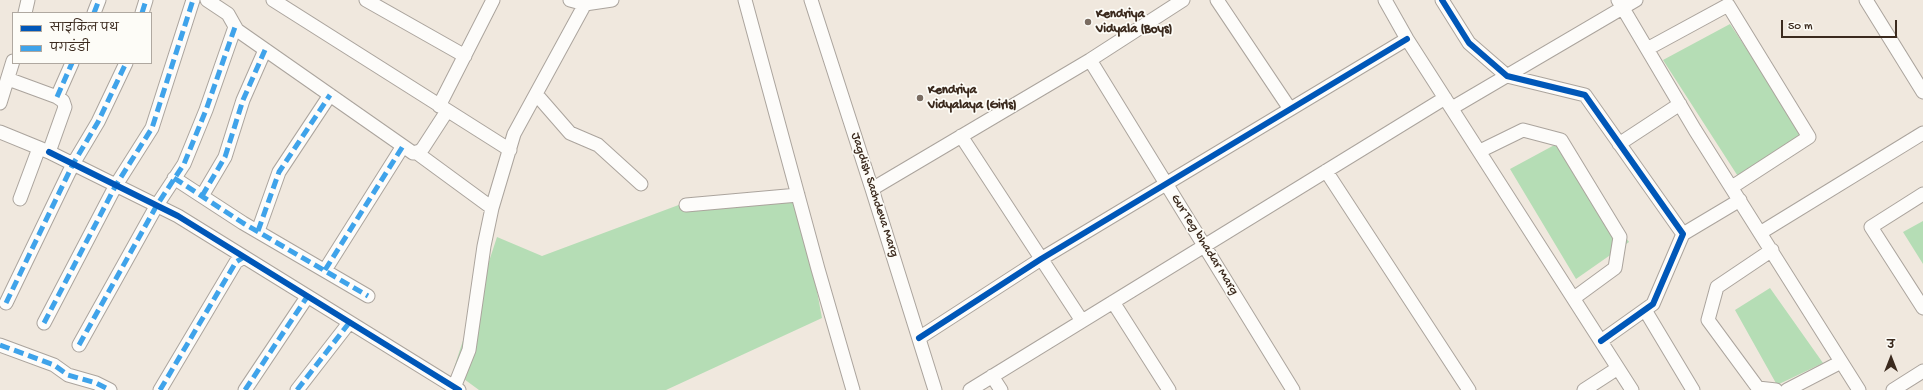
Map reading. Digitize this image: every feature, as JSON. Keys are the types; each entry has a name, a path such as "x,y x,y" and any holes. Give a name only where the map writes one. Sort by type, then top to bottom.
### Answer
{"street":[{"path":"25,12 28,0"},
{"path":"94,12 99,0"},
{"path":"142,12 146,0"},
{"path":"44,323 116,185 152,128 193,0"},
{"path":"206,0 228,14 235,28 265,50 413,153 417,153 492,208"},
{"path":"273,0 510,150"},
{"path":"366,0 465,56"},
{"path":"417,153 424,148 465,56 493,0"},
{"path":"570,0 585,4 612,0"},
{"path":"745,0 853,390"},
{"name":"Jagdish Sachdeva Marg","path":"811,0 935,390"},
{"path":"872,188 1090,60 1184,0"},
{"path":"1217,0 1290,109"},
{"path":"1385,0 1407,39 1632,390"},
{"path":"1442,0 1469,43 1507,76 1585,95 1683,234"},
{"path":"970,390 1326,171 1449,103 1507,76 1620,4 1636,0"},
{"path":"1866,0 1923,92"},
{"path":"0,132 44,150 178,216 455,389 469,350 484,246 492,208 514,134 585,4"},
{"path":"1620,4 1680,104 1859,390"},
{"path":"1647,49 1728,5 1810,137 1732,187"},
{"path":"79,346 156,205 184,164 206,110 235,28"},
{"path":"919,338 1041,259 1407,39"},
{"path":"202,196 225,157 243,100 265,50"},
{"name":"Gur Teg bhadar Marg","path":"1090,60 1293,390"},
{"path":"0,103 12,64"},
{"path":"57,97 72,64"},
{"path":"6,304 72,164 98,122 126,64"},
{"path":"8,79 57,97 63,101 65,107 20,199"},
{"path":"536,94 570,133 598,145 641,184"},
{"path":"258,231 279,172 330,95"},
{"path":"1619,144 1680,104"},
{"path":"1480,151 1523,130 1561,140 1620,237 1616,268 1574,298"},
{"path":"1760,233 1923,134"},
{"path":"961,136 1082,321"},
{"path":"325,270 403,146"},
{"path":"1326,171 1469,390"},
{"path":"174,178 258,231 368,296"},
{"path":"1923,194 1871,227 1923,308"},
{"path":"686,205 798,195"},
{"path":"1601,341 1653,304 1683,234 1740,200"},
{"path":"1772,250 1717,287 1708,320 1758,388 1776,390"},
{"path":"160,390 236,262 244,257"},
{"path":"245,390 307,297"},
{"path":"1113,302 1169,390"},
{"path":"1645,310 1693,390"},
{"path":"297,390 349,323"},
{"path":"0,345 54,365 68,375 96,383 110,390"},
{"path":"1787,390 1841,362"},
{"path":"1584,390 1618,368"},
{"path":"1893,390 1923,371"},
{"path":"992,376 1001,390"}],"green space":[{"path":"1730,24 1804,135 1741,181 1663,60"},
{"path":"1560,142 1629,242 1576,279 1510,169"},
{"path":"799,195 822,318 666,390 479,390 453,371 497,237 542,256 692,200"},
{"path":"1923,221 1923,264 1903,232"},
{"path":"1770,288 1823,363 1777,385 1735,310"}],"marked path":[{"path":"94,12 99,0"},
{"path":"142,12 146,0"},
{"path":"44,323 116,185 152,128 193,0"},
{"path":"79,345 157,205 184,164 206,110 235,27"},
{"path":"202,196 225,157 243,100 265,50"},
{"path":"57,97 72,64"},
{"path":"6,303 73,164 98,122 126,64"},
{"path":"258,231 279,172 330,95"},
{"path":"325,270 403,146"},
{"path":"174,178 243,223 368,296"},
{"path":"160,390 236,262 244,257"},
{"path":"245,390 307,297"},
{"path":"297,390 349,323"},
{"path":"0,345 54,365 68,375 96,383 110,390"}],"cycle path":[{"path":"1442,0 1469,43 1507,76 1585,95 1683,234 1653,304 1601,341"},
{"path":"919,338 1041,259 1407,39"},
{"path":"49,152 178,216 459,390"}],"place":[{"name":"Kendriya Vidyala (Boys)","path":"1088,22"},
{"name":"Kendriya Vidyalaya (Girls)","path":"920,98"}]}
